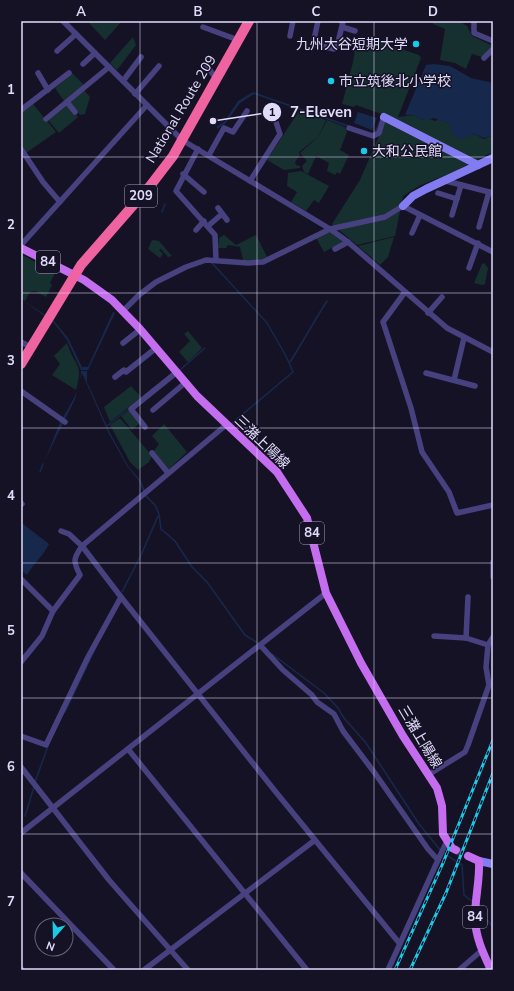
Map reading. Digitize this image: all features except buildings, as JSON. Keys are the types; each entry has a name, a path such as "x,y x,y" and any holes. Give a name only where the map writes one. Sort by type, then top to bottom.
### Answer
{"highway":[{"name":"National Route 209","path":"21,364 81,265 162,171 173,156 249,21"}],"main road":[{"name":"三潴上陽線","path":"21,248 75,276 112,300 226,425 277,472 307,518 326,593 361,664 437,788 440,799 442,829 447,841 456,850"},
{"path":"468,856 479,862"},
{"name":"84","path":"479,862 480,876 475,918 481,951 491,970"}],"street":[{"path":"290,36 293,21"},
{"path":"318,21 313,44 334,49 337,46 341,24 355,31"},
{"path":"474,21 474,33 493,41"},
{"path":"66,22 76,34 182,140 330,229 348,242 447,328 493,352"},
{"path":"203,27 238,40"},
{"path":"57,52 76,34"},
{"path":"484,58 493,49"},
{"path":"83,64 95,53"},
{"path":"123,81 141,57"},
{"path":"206,64 214,76"},
{"path":"135,94 159,66"},
{"path":"46,119 109,67"},
{"path":"38,73 48,90"},
{"path":"21,110 69,73"},
{"path":"67,102 75,112"},
{"path":"21,245 147,105"},
{"path":"209,155 224,128 233,132 247,111"},
{"path":"349,128 373,136 379,133 384,117 478,165"},
{"path":"250,181 280,134 275,118"},
{"path":"21,149 43,182 60,202"},
{"path":"198,149 176,191 206,223 216,237 216,260"},
{"path":"123,311 138,294 156,282 186,267 203,261 216,260 248,263 263,262 330,229 385,216 403,206 413,196 493,158"},
{"path":"184,174 204,192"},
{"path":"446,181 491,193 479,227"},
{"path":"452,215 461,185"},
{"path":"438,193 457,199"},
{"path":"403,206 493,252"},
{"path":"218,208 227,220"},
{"path":"196,230 222,214"},
{"path":"412,233 420,215"},
{"path":"335,249 348,242"},
{"path":"469,268 478,243"},
{"path":"405,292 383,322 411,408 422,452 449,492 457,513 493,505"},
{"path":"428,313 442,297"},
{"path":"123,343 137,332"},
{"path":"454,380 464,338"},
{"path":"21,342 27,345"},
{"path":"115,377 122,368 126,372 156,348"},
{"path":"145,427 131,409 152,395 177,372"},
{"path":"426,372 475,386"},
{"path":"152,410 186,382"},
{"path":"21,391 65,422"},
{"path":"21,662 42,636 53,611 80,575 74,563 76,555 82,546 168,472 226,425"},
{"path":"152,453 168,472"},
{"path":"61,531 69,534 82,546 198,694 400,944"},
{"path":"493,562 493,578"},
{"path":"21,579 53,611"},
{"path":"21,833 326,593"},
{"path":"21,736 46,745 88,657 121,597"},
{"path":"466,638 468,597"},
{"path":"434,636 466,638 488,645"},
{"path":"428,775 465,752 489,685 486,667 488,645 493,637"},
{"path":"260,645 283,670 312,695 316,702 334,714 343,731 428,849 438,860"},
{"path":"128,749 307,970"},
{"path":"21,767 54,807 109,880 188,970"},
{"path":"144,970 316,840"},
{"path":"388,970 447,841"},
{"path":"479,862 493,864"},
{"path":"21,873 114,970"},
{"path":"459,970 481,951"}],"green space":[{"path":"91,21 122,21 105,40 89,23"},
{"path":"433,21 459,21 467,26 472,36 493,46 482,57 472,54 466,69 455,63 440,60 445,29 433,24"},
{"path":"133,37 136,45 117,70 110,63"},
{"path":"357,37 370,39 419,55 421,58 398,117 414,115 423,120 430,119 435,121 439,119 449,123 458,121 471,128 473,135 475,134 484,139 490,136 493,137 493,152 453,172 419,186 403,196 395,236 357,245 332,224 360,180 386,120 392,118 356,105 354,107 342,104 353,62"},
{"path":"72,73 84,85 64,101 55,88"},
{"path":"84,90 90,97 85,114 80,115 70,102"},
{"path":"33,104 56,132 26,153 21,146 21,111"},
{"path":"67,104 78,117 59,133 48,120"},
{"path":"299,111 326,120 319,136 299,152 300,155 295,162 296,165 300,166 300,168 284,170 267,160"},
{"path":"327,120 345,127 347,132 340,150 349,155 340,174 337,172 335,175 327,171 329,163 316,156 308,174 304,172 302,166 307,161 300,153 319,136"},
{"path":"301,171 329,186 319,203 314,200 306,211 291,202 297,192 287,186 288,173"},
{"path":"330,232 343,242 324,252 316,238"},
{"path":"224,235 236,245 256,235 267,257 261,260 243,260 240,247 228,245 226,248 218,248 219,238"},
{"path":"394,237 388,257 380,265 358,246"},
{"path":"152,240 159,241 172,256 168,257 161,249 159,250 163,254 160,258 148,249"},
{"path":"21,254 55,273 50,283 52,285 46,297 35,291 30,292 25,301 21,298"},
{"path":"484,263 488,268 485,284 482,285 474,283 482,264"},
{"path":"188,331 202,348 188,362 179,352 190,341 184,334"},
{"path":"67,343 79,369 76,390 52,375 60,364 54,356"},
{"path":"131,386 141,397 110,422 104,407"},
{"path":"129,410 140,423 132,430 121,416"},
{"path":"120,418 152,456 149,462 138,470 130,462 110,425"},
{"path":"164,424 187,452 168,470 153,452 159,444 152,436"}],"water":[{"path":"434,64 450,66 471,78 493,83 493,137 490,136 484,138 475,134 462,139 452,135 449,123 433,118 425,121 414,115 405,115 426,65"},
{"path":"253,92 371,133 375,131 380,119 381,120 377,132 371,135 254,94 240,103 225,124 217,129 217,126 224,122 238,101"},
{"path":"358,112 377,118 372,130 354,123"},
{"path":"21,299 54,321 68,338 82,367 88,367 113,312 115,313 88,370 81,370 67,340 54,323"},
{"path":"81,371 87,371 87,382 109,431 128,466 141,481 147,495 145,496 139,481 127,466 108,432 82,373 80,380"},
{"path":"78,389 75,399 42,466 60,423"},
{"path":"23,524 49,544 27,575 21,570 21,528"}],"waterway":[{"path":"162,212 165,204"},
{"path":"212,263 267,323 286,356 293,372 231,424"},
{"path":"290,362 327,301"},
{"path":"180,370 205,348"},
{"path":"107,426 128,409"},
{"path":"40,472 43,464"},
{"path":"145,495 155,505 159,514 161,529 175,541 192,567 207,582 245,635 258,643"},
{"path":"122,592 142,553 158,516"},
{"path":"65,712 96,647"},
{"path":"272,654 324,693 338,708 344,718 366,743 419,824 441,851"},
{"path":"35,782 48,746"},
{"path":"25,816 34,787"},
{"path":"443,853 462,865 464,895 473,902"},
{"path":"479,910 493,927"}],"tunnel":[{"path":"456,850 468,856"}],"railway":[{"path":"395,970 443,863 493,740"},
{"path":"410,970 446,893 493,773"}],"place":[{"name":"九州大谷短期大学","path":"416,44"},
{"name":"市立筑後北小学校","path":"331,81"},
{"name":"7-Eleven","path":"213,121"},
{"name":"大和公民館","path":"364,151"}]}
